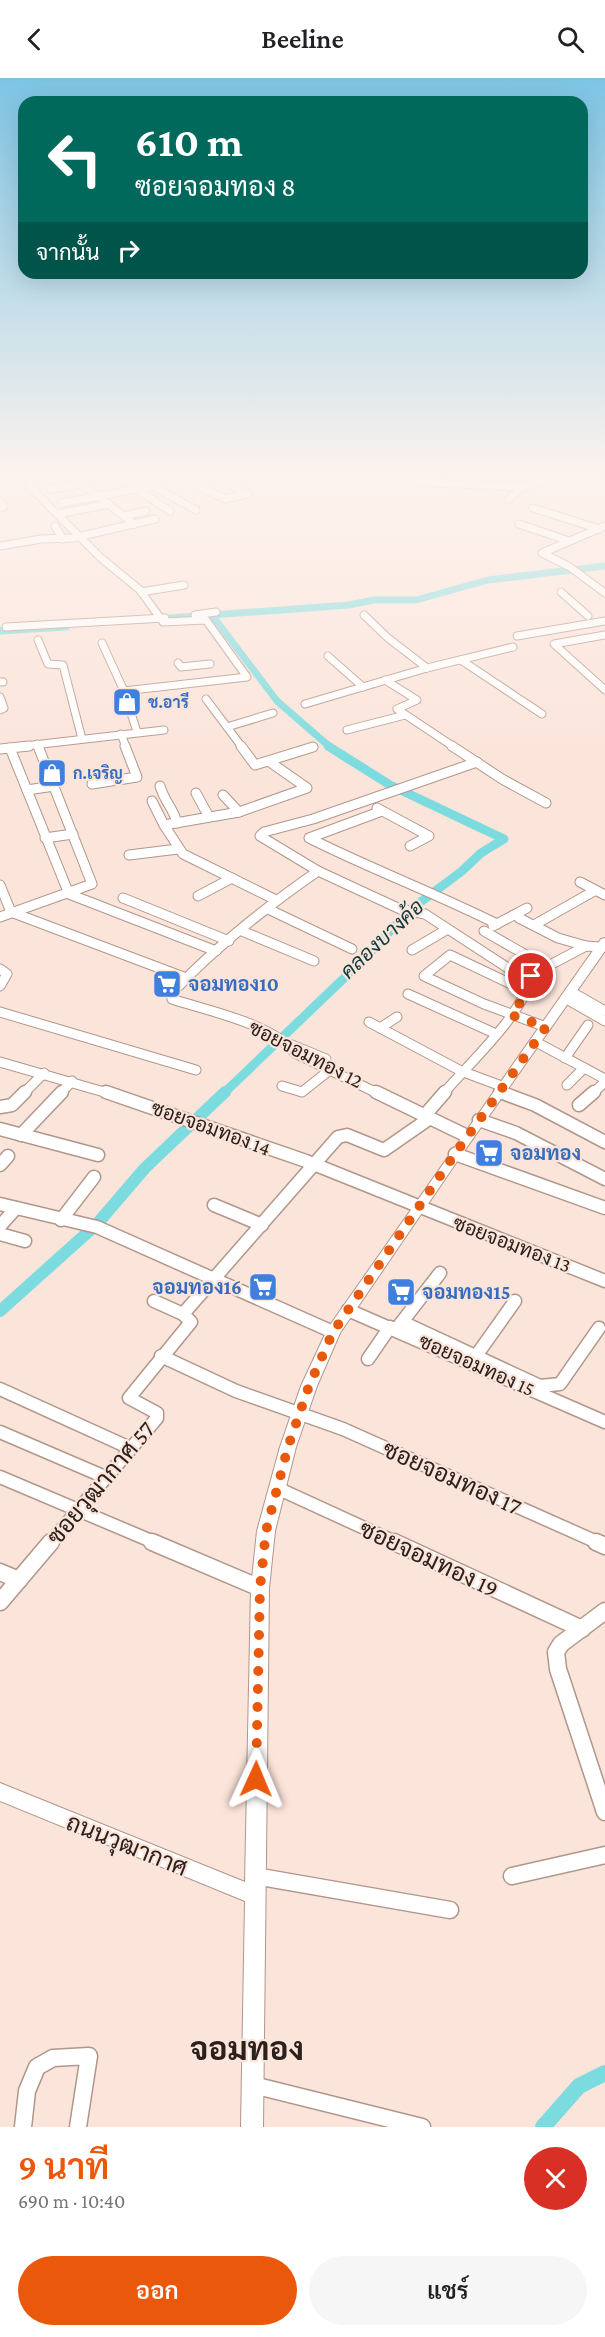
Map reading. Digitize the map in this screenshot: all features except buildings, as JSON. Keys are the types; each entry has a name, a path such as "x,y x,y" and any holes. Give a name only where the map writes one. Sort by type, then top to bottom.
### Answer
{"main road":[{"path":"252,2127 260,1588 266,1531 298,1415 333,1332 455,1154 536,1042 598,945"},
{"name":"ถนนวุฒากาศ","path":"0,1792 255,1886"}],"street":[{"path":"122,576 141,592 162,620"},
{"path":"582,576 605,593"},
{"path":"141,592 184,585"},
{"path":"550,585 588,616"},
{"path":"162,620 216,612"},
{"path":"364,615 388,638 427,668"},
{"path":"6,627 38,627 82,621 206,620 247,676 197,684 124,691"},
{"path":"517,636 605,621"},
{"path":"605,635 554,645 605,690"},
{"path":"38,640 48,664 63,665 82,739"},
{"path":"102,643 124,691 137,732"},
{"path":"305,704 427,668 513,647"},
{"path":"327,656 363,687"},
{"path":"461,660 542,714"},
{"path":"178,663 180,667 210,664"},
{"path":"188,667 197,684"},
{"path":"385,680 417,700 397,708 405,715 546,803"},
{"path":"0,697 4,708 0,710"},
{"path":"206,699 255,765 314,747"},
{"path":"227,727 273,713"},
{"path":"347,730 405,715"},
{"path":"0,749 164,730"},
{"path":"92,784 137,777 120,734"},
{"path":"0,917 92,884 37,744"},
{"path":"10,748 69,894 216,951"},
{"path":"170,824 239,812 307,788 270,762"},
{"path":"477,762 260,834 318,871 410,911 425,914 446,930 491,955 530,987"},
{"path":"27,790 54,786"},
{"path":"160,786 165,804 175,813 170,824"},
{"path":"196,794 209,818"},
{"path":"223,795 239,812"},
{"path":"363,800 429,836 410,846"},
{"path":"152,801 170,824 178,849 200,864 276,900"},
{"path":"382,810 309,838 368,868 415,888 433,892 497,924"},
{"path":"45,838 73,834"},
{"path":"129,855 178,849"},
{"path":"0,885 11,912 186,978 276,900 318,871"},
{"path":"198,896 232,878"},
{"path":"580,882 605,895"},
{"path":"534,925 594,891"},
{"path":"123,898 229,941"},
{"path":"527,908 481,933 547,967"},
{"path":"268,909 352,949"},
{"path":"519,918 558,938 598,945"},
{"path":"412,950 446,930"},
{"path":"242,931 314,961"},
{"path":"154,1301 183,1314 342,1135 384,1149 428,1114 461,1071 511,1015 530,987 531,976 598,945"},
{"path":"530,987 455,957 447,956 425,974 426,979 511,1015 546,1027"},
{"path":"0,969 7,974 0,986"},
{"name":"ซอยจอมทอง 12","path":"186,978 172,993 172,999 267,1031 284,1042 295,1053 428,1114 473,1129 516,1133 605,1179"},
{"path":"408,994 495,1033"},
{"path":"568,995 605,1011"},
{"path":"568,995 605,1021"},
{"path":"0,1012 196,1070"},
{"path":"380,1028 397,1017"},
{"path":"369,1022 461,1071 535,1105 605,1142"},
{"path":"565,1058 588,1025"},
{"path":"284,1042 321,1056 428,1114"},
{"path":"536,1042 605,1081 579,1105"},
{"name":"ซอยจอมทอง 14","path":"0,1062 72,1081 201,1123 418,1207"},
{"path":"567,1086 584,1068"},
{"path":"282,1086 302,1092 332,1069"},
{"path":"0,1107 12,1106 44,1073"},
{"path":"21,1135 72,1081"},
{"path":"0,1129 98,1155"},
{"path":"455,1154 605,1208"},
{"path":"0,1165 8,1156"},
{"path":"61,1220 93,1177"},
{"path":"0,1204 97,1227 333,1332"},
{"path":"214,1205 262,1224"},
{"name":"ซอยจอมทอง 13","path":"418,1207 605,1281"},
{"path":"0,1226 16,1208"},
{"path":"0,1234 25,1241"},
{"path":"368,1359 440,1273"},
{"path":"476,1356 516,1301"},
{"name":"ซอยจอมทอง 15","path":"348,1310 396,1326 605,1422"},
{"name":"ซอยวุฒากาศ 57","path":"0,1602 158,1418 157,1413 129,1398 190,1322 183,1314"},
{"path":"396,1326 476,1356 540,1386 560,1384 599,1328"},
{"name":"ซอยจอมทอง 17","path":"161,1356 236,1391 298,1415 343,1429 605,1546"},
{"path":"0,1389 130,1448"},
{"path":"0,1432 105,1477"},
{"path":"0,1477 260,1588"},
{"name":"ซอยจอมทอง 19","path":"277,1488 582,1629"},
{"path":"0,1572 18,1580"},
{"path":"605,1611 561,1644 556,1652 556,1659 605,1812"},
{"path":"512,1876 605,1855"},
{"path":"255,1886 450,1910"},
{"path":"23,2127 31,2079 38,2065 45,2060 89,2056 78,2127"},
{"path":"253,2085 422,2127"}],"waterway":[{"path":"156,619 349,605 374,600 416,600 488,580 525,576"},
{"name":"คลองบางค้อ","path":"212,615 277,701 330,747"},
{"path":"0,631 66,627"},
{"name":"คลองบางค้อ","path":"223,1094 364,959 410,910 462,871 481,853 504,839 390,785 328,746"},
{"name":"คลองบางค้อ","path":"0,1311 97,1224 145,1168 225,1092"},
{"path":"543,2127 579,2086 605,2073"}],"place":[{"name":"ช.อารี","path":"127,702"},
{"name":"ก.เจริญ","path":"52,773"},
{"name":"จอมทอง10","path":"167,984"},
{"name":"จอมทอง","path":"489,1153"},
{"name":"จอมทอง16","path":"263,1287"},
{"name":"จอมทอง15","path":"401,1292"}],"district":[{"name":"จอมทอง","path":"247,2049"}],"route":[{"path":"256,1779 260,1588 266,1531 298,1415 333,1332 455,1154 546,1027 511,1015 528,992 531,986 531,976"}]}
